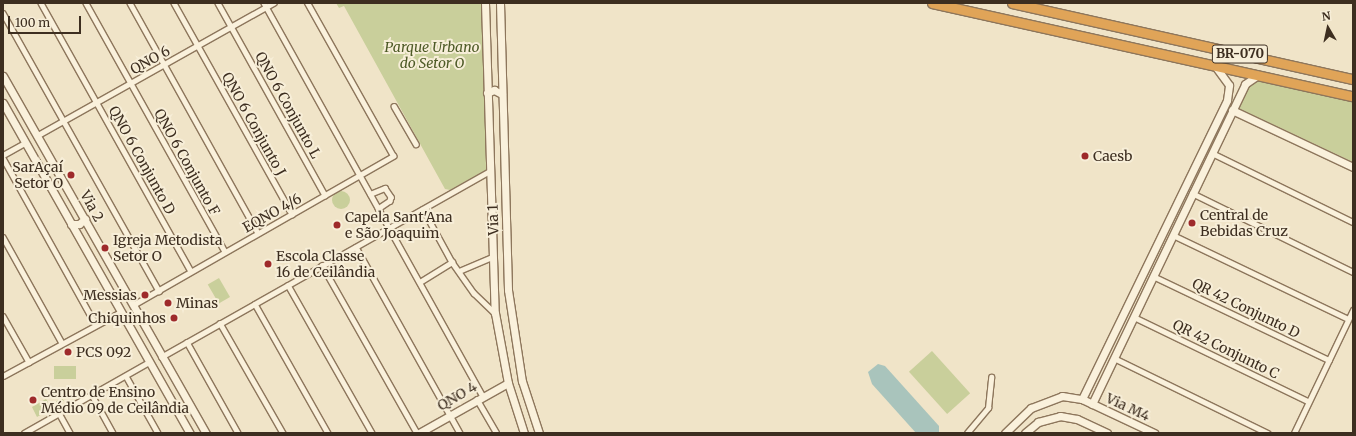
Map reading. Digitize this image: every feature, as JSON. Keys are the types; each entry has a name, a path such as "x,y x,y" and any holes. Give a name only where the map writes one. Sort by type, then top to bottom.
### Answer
{"highway":[{"name":"BR-070","path":"932,3 1353,96"},
{"name":"BR-070","path":"1012,3 1084,21 1353,79"},
{"path":"1080,35 1076,28 1084,21"}],"main road":[{"name":"Via 1","path":"485,3 493,289 495,313 508,383 524,433"},
{"name":"Via 1","path":"500,3 506,252 512,334 522,381 539,433"},
{"path":"1005,433 1011,430 1031,408 1049,398 1082,399 1227,100 1229,85 1215,66"},
{"path":"1092,404 1234,106 1247,81 1258,75"},
{"name":"Via 2","path":"3,76 38,135 203,431"},
{"path":"487,93 494,90 502,94"},
{"path":"1227,100 1234,106 1353,168"},
{"name":"Via 2","path":"3,103 190,433"},
{"path":"72,224 80,224 84,219"},
{"path":"79,238 84,231 92,232"},
{"path":"493,289 498,296 504,292 503,261 506,252"},
{"path":"1095,372 1105,378"},
{"name":"QNO 4","path":"418,433 508,383"},
{"name":"Via M4","path":"1082,399 1154,433"},
{"path":"1025,433 1038,422 1060,416 1073,417 1106,433"}],"street":[{"name":"QNO 6 Conjunto D","path":"41,3 191,271"},
{"name":"QNO 6 Conjunto F","path":"86,3 225,252"},
{"path":"130,3 258,233"},
{"name":"QNO 6 Conjunto J","path":"174,3 292,214"},
{"name":"QNO 6 Conjunto L","path":"218,3 325,195"},
{"name":"QNO 6","path":"38,135 198,45 265,5 273,3"},
{"name":"EQNO 4/6","path":"133,306 191,271 392,156 307,3"},
{"path":"265,5 420,282 480,398 496,433"},
{"path":"3,13 5,22 159,291"},
{"path":"394,106 416,144"},
{"path":"3,155 25,143"},
{"path":"1212,153 1353,222"},
{"path":"3,158 96,325"},
{"path":"161,357 490,171"},
{"path":"370,194 385,188 391,197 390,201 378,209"},
{"path":"1192,193 1353,272"},
{"path":"423,210 452,262 495,313"},
{"path":"1172,235 1348,319"},
{"path":"3,237 62,343"},
{"path":"356,247 460,433"},
{"path":"459,271 492,257"},
{"path":"420,282 452,262"},
{"path":"322,266 418,433"},
{"name":"QR 42 Conjunto D","path":"1153,276 1329,360"},
{"path":"288,285 372,433"},
{"path":"255,304 328,433"},
{"path":"1294,433 1308,401 1353,310"},
{"path":"3,376 121,312"},
{"path":"3,316 29,362"},
{"name":"QR 42 Conjunto C","path":"1134,317 1308,401"},
{"path":"220,323 283,433"},
{"path":"187,342 238,433"},
{"path":"1114,358 1268,433"},
{"path":"24,433 149,362"},
{"path":"126,376 158,433"},
{"path":"966,433 988,408 991,377"},
{"path":"92,395 114,433"},
{"path":"59,413 70,433"}],"green space":[{"name":"Parque Urbano do Setor O","path":"336,3 484,3 486,170 450,190 445,189 344,6 339,8"},
{"path":"1256,81 1353,101 1353,162 1238,108 1248,85"},
{"path":"341,191 347,194 350,200 347,206 341,209 335,206 332,200 335,194"},
{"path":"219,278 230,297 219,304 208,284"},
{"path":"932,351 970,393 947,414 909,372"},
{"path":"54,366 76,366 76,379 54,379"},
{"path":"62,398 64,401 37,417 32,407 46,399 50,405"}],"water":[{"path":"878,364 885,366 939,426 939,433 916,433 872,384 868,372"}],"place":[{"name":"Caesb","path":"1085,156"},
{"name":"SarAçaí Setor O","path":"71,175"},
{"name":"Central de Bebidas Cruz","path":"1192,223"},
{"name":"Capela Sant'Ana e São Joaquim","path":"337,225"},
{"name":"Igreja Metodista Setor O","path":"105,248"},
{"name":"Escola Classe 16 de Ceilândia","path":"268,264"},
{"name":"Messias","path":"145,295"},
{"name":"Minas","path":"168,303"},
{"name":"Chiquinhos","path":"174,318"},
{"name":"PCS 092","path":"68,352"},
{"name":"Centro de Ensino Médio 09 de Ceilândia","path":"33,400"}]}
